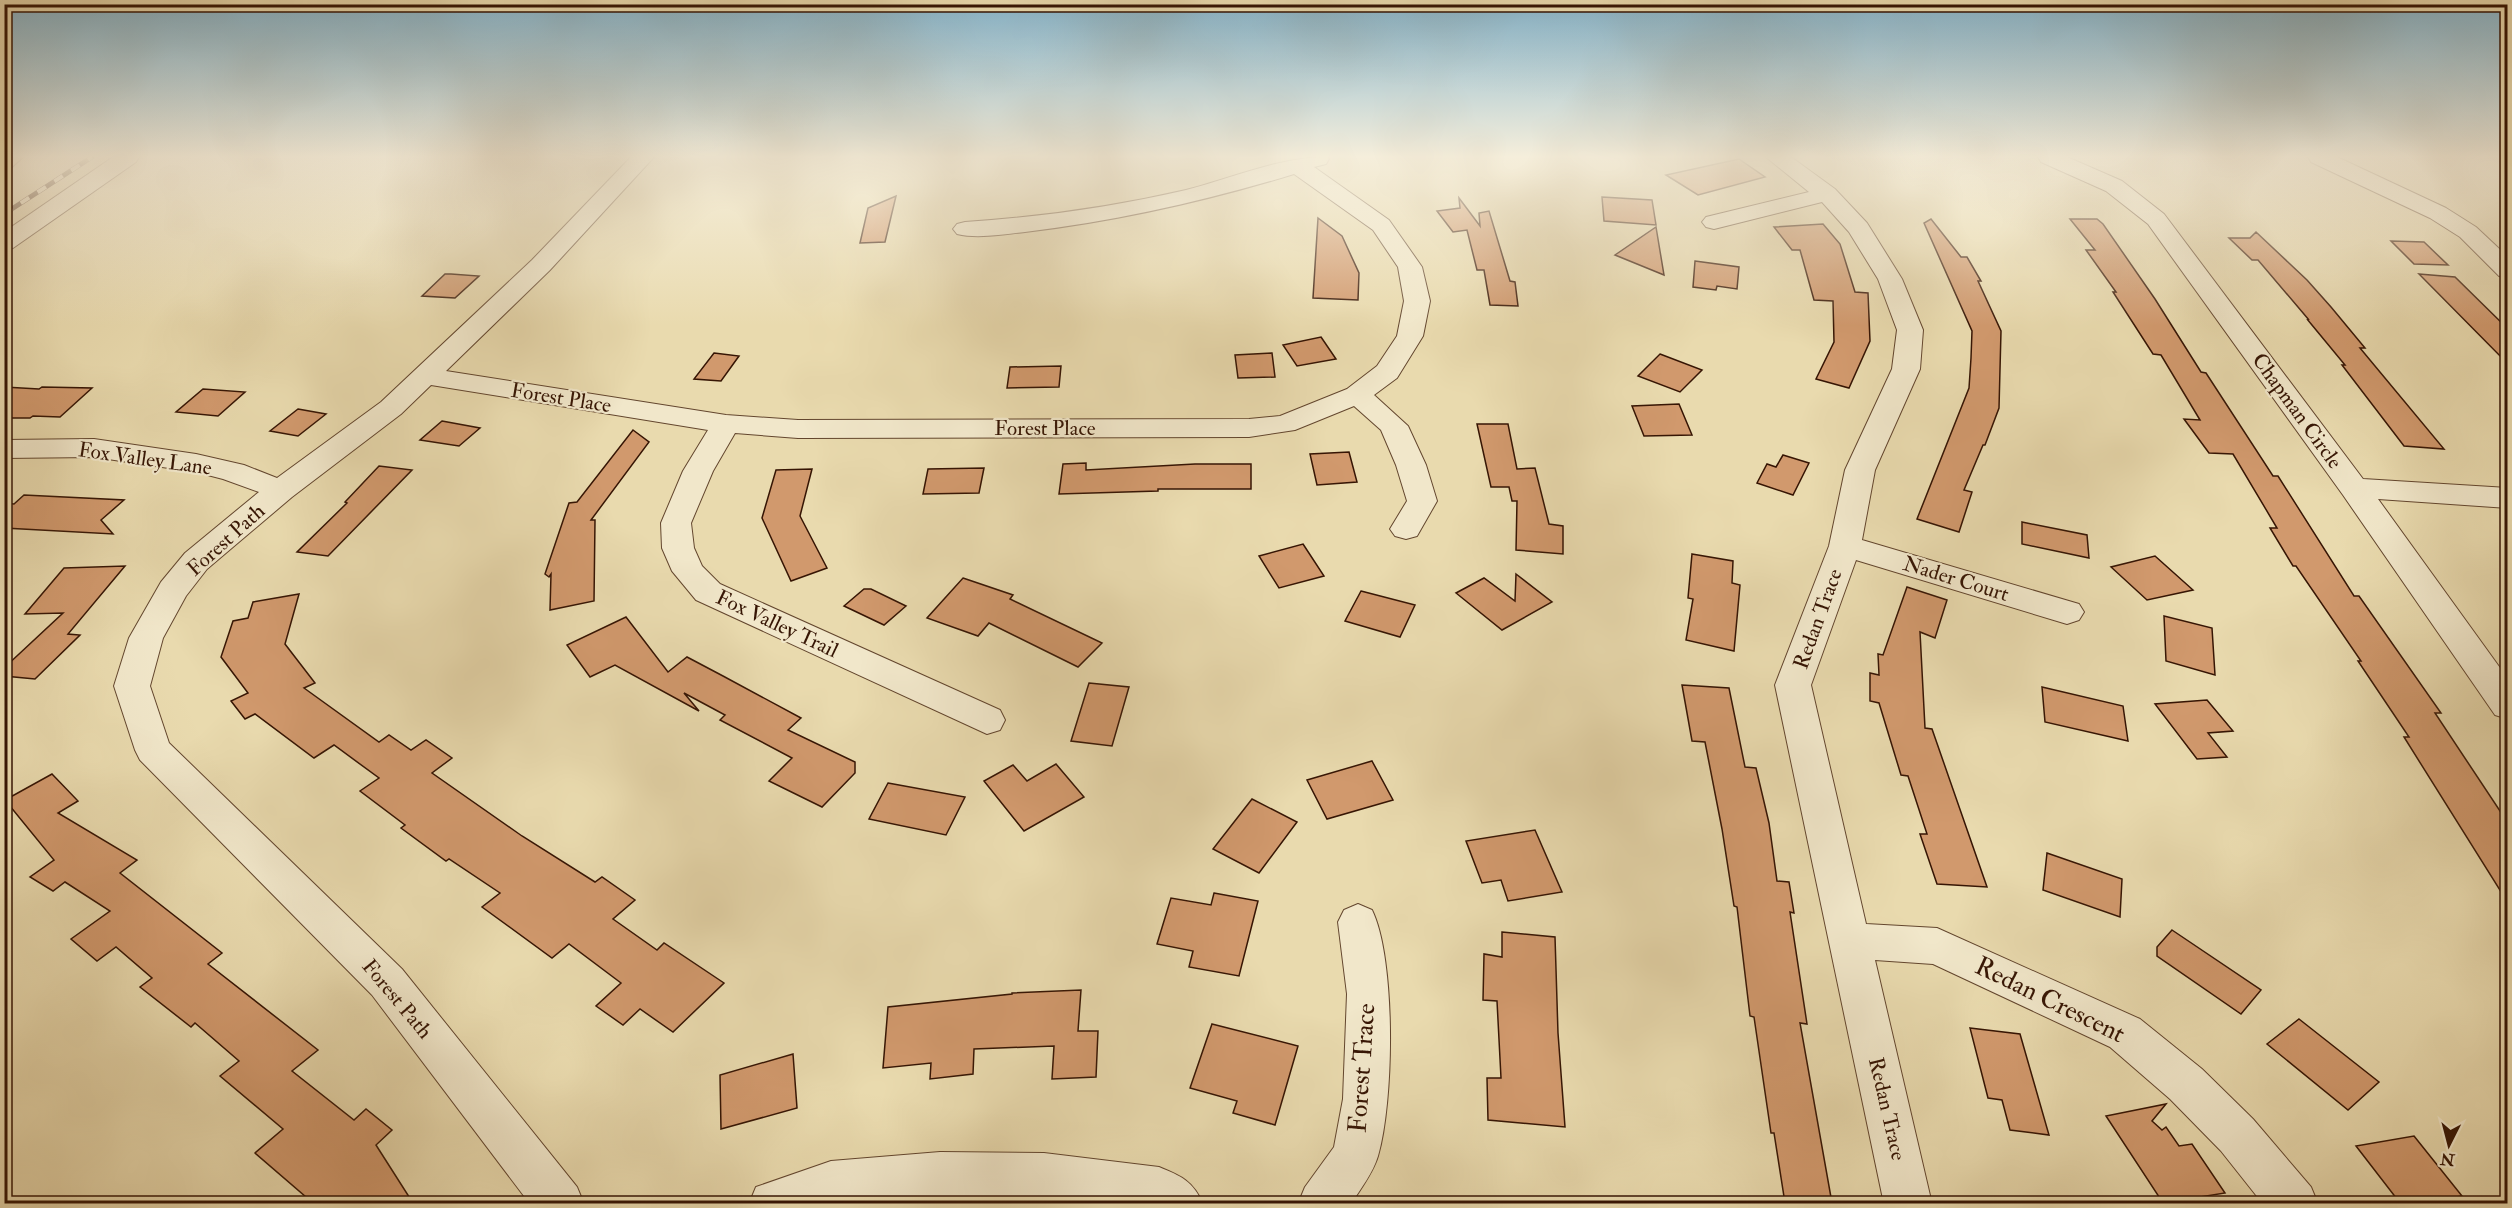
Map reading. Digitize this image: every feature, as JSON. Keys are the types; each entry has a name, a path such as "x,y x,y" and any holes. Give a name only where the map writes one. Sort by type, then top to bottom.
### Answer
{"street":[{"path":"4,243 47,213"},
{"name":"Forest Path","path":"560,1203 387,982 153,750 132,686 146,638 173,590 196,561 281,490 391,408 541,265 590,213"},
{"path":"965,229 1044,223 1107,213"},
{"name":"Forest Place","path":"426,376 726,424 798,429 1249,428 1285,424 1357,395 1387,372 1410,336 1417,301 1410,267 1381,225 1365,213"},
{"path":"1714,222 1749,213"},
{"name":"Redan Trace","path":"1845,213 1859,228 1890,279 1910,330 1906,369 1860,470 1845,546 1793,685 1908,1203"},
{"name":"Chapman Circle","path":"2149,213 2156,219 2354,488 2508,706"},
{"path":"2439,213 2468,232 2508,271"},
{"path":"1357,395 1394,426 1411,465 1422,501 1406,530"},
{"name":"Fox Valley Trail","path":"726,424 698,471 676,523 678,548 688,571 708,592 987,720"},
{"name":"Fox Valley Lane","path":"4,449 94,448 196,463 233,472 281,490"},
{"path":"2354,488 2508,498"},
{"name":"Nader Court","path":"1845,546 2067,612"},
{"name":"Forest Trace","path":"1322,1203 1355,1156 1366,1100 1368,994 1358,922"},
{"name":"Redan Crescent","path":"1849,940 1937,946 2125,1033 2186,1084 2237,1135 2294,1203"},
{"path":"773,1203 831,1185 940,1175 1044,1176 1159,1191 1179,1203"}],"building":[{"path":"867,213 892,213 885,242 860,243"},
{"path":"1439,213 1471,213 1480,226 1479,213 1490,213 1510,281 1515,282 1518,306 1490,305 1484,270 1477,270 1467,230 1453,232"},
{"path":"1603,213 1654,213 1656,225 1604,221"},
{"path":"1318,218 1342,236 1359,273 1358,300 1313,298"},
{"path":"1931,219 1961,257 1967,257 1981,281 1978,281 2001,331 1999,408 1964,490 1972,492 1959,532 1917,519 1969,388 1971,358 1972,331 1924,223"},
{"path":"2070,219 2097,219 2103,224 2155,299 2201,372 2206,373 2273,476 2278,476 2354,596 2359,596 2441,713 2435,713 2508,823 2508,903 2404,737 2409,737 2358,661 2361,661 2296,566 2293,566 2270,528 2277,528 2233,454 2209,453 2184,419 2200,420 2161,355 2153,354 2113,292 2116,292 2086,250 2095,250"},
{"path":"1823,224 1840,244 1855,292 1868,293 1870,341 1849,388 1816,379 1834,342 1833,301 1814,300 1800,250 1792,250 1774,227"},
{"path":"1656,227 1664,275 1615,255"},
{"path":"2256,232 2307,280 2331,307 2365,348 2360,348 2444,449 2404,446 2342,365 2345,365 2307,319 2309,320 2258,260 2252,260 2229,238 2250,238"},
{"path":"2391,241 2424,242 2448,265 2414,264"},
{"path":"1695,261 1739,267 1737,289 1717,286 1716,290 1693,287"},
{"path":"445,274 479,276 455,298 422,296"},
{"path":"2419,274 2455,277 2508,329 2508,364"},
{"path":"1321,337 1336,359 1297,366 1283,345"},
{"path":"714,353 739,356 721,381 694,379"},
{"path":"1272,353 1275,377 1238,378 1235,355"},
{"path":"1660,354 1702,370 1680,392 1638,376"},
{"path":"1061,366 1059,387 1007,388 1010,367"},
{"path":"4,387 92,388 60,417 4,418"},
{"path":"203,389 245,392 218,416 176,412"},
{"path":"1679,404 1692,435 1644,436 1632,406"},
{"path":"298,409 326,414 298,436 270,431"},
{"path":"442,421 480,428 459,446 420,440"},
{"path":"1477,424 1508,424 1517,469 1535,468 1549,524 1563,526 1563,554 1516,550 1517,501 1512,501 1509,487 1491,487"},
{"path":"633,430 649,442 591,520 595,520 594,601 550,610 551,574 549,577 545,574 569,503 577,502"},
{"path":"1349,452 1357,482 1317,485 1310,454"},
{"path":"1783,455 1809,463 1793,495 1757,483 1767,464 1776,467"},
{"path":"1086,463 1086,470 1195,464 1251,464 1251,489 1158,489 1158,491 1059,494 1063,464"},
{"path":"379,466 412,470 328,556 297,552 347,503 345,502"},
{"path":"984,468 979,493 923,494 928,469"},
{"path":"812,469 800,516 827,568 791,581 762,518 776,470"},
{"path":"24,495 124,500 101,520 113,534 4,528 4,503 14,504"},
{"path":"2022,522 2087,535 2089,558 2022,544"},
{"path":"1303,544 1324,576 1279,588 1259,556"},
{"path":"1692,554 1733,561 1732,583 1740,585 1734,651 1686,640 1693,599 1688,598"},
{"path":"2155,556 2193,590 2147,600 2111,567"},
{"path":"125,566 68,634 80,635 35,679 4,676 4,668 63,613 25,614 64,568"},
{"path":"1516,574 1552,602 1502,630 1456,593 1484,578 1515,601"},
{"path":"963,578 1013,595 1010,599 1102,643 1078,667 989,623 978,636 927,618"},
{"path":"1907,587 1947,600 1935,638 1920,632 1925,728 1932,729 1987,887 1937,884 1920,834 1927,834 1908,776 1901,775 1879,703 1870,701 1870,673 1879,675 1878,654 1883,655"},
{"path":"864,589 871,589 906,606 884,625 844,606"},
{"path":"1361,591 1415,605 1400,637 1345,621"},
{"path":"299,594 285,644 315,683 304,688 379,742 389,735 411,750 426,740 452,758 432,773 522,836 595,882 602,877 635,900 613,919 657,950 664,943 724,983 673,1032 640,1009 623,1025 596,1006 621,983 569,944 552,958 482,907 500,893 449,859 446,861 401,828 405,825 360,791 379,778 334,745 314,758 255,714 245,719 231,701 248,693 221,657 233,621 248,618 253,602"},
{"path":"2164,616 2212,628 2215,675 2166,661"},
{"path":"626,617 668,672 687,657 801,718 788,730 855,762 855,773 822,807 769,781 792,758 720,720 725,715 684,693 699,711 615,665 590,677 567,645"},
{"path":"1089,683 1129,687 1112,746 1071,741"},
{"path":"1682,685 1729,688 1745,767 1756,768 1769,823 1777,881 1789,882 1794,913 1790,912 1807,1024 1800,1023 1832,1203 1785,1203 1774,1133 1771,1133 1754,1017 1750,1016 1737,907 1734,906 1705,742 1692,741"},
{"path":"2042,687 2123,706 2128,741 2045,722"},
{"path":"2207,700 2233,731 2208,733 2227,757 2197,759 2155,704"},
{"path":"1372,761 1393,800 1327,819 1307,780"},
{"path":"1056,764 1084,797 1024,831 984,781 1013,765 1027,781"},
{"path":"52,774 78,801 58,813 137,860 120,873 222,953 208,964 318,1050 292,1071 354,1120 366,1109 392,1130 376,1145 413,1203 313,1203 255,1153 283,1129 220,1076 239,1061 195,1023 191,1027 140,987 152,978 116,947 97,961 71,939 110,911 65,882 53,891 30,877 54,860 5,800"},
{"path":"888,783 965,797 946,835 869,819"},
{"path":"1252,799 1297,822 1259,873 1213,849"},
{"path":"1535,830 1562,892 1508,901 1501,880 1482,883 1466,841"},
{"path":"2047,853 2122,879 2120,917 2043,890"},
{"path":"1214,893 1258,901 1239,976 1189,967 1193,951 1157,944 1171,898 1211,905"},
{"path":"2172,930 2261,990 2241,1014 2157,956 2157,947"},
{"path":"1502,932 1555,937 1558,1033 1565,1127 1488,1120 1487,1078 1501,1078 1497,1001 1483,1000 1484,954 1502,957"},
{"path":"1081,990 1078,1031 1098,1031 1096,1077 1052,1079 1054,1046 974,1049 973,1074 930,1079 931,1063 883,1068 888,1007 1012,993"},
{"path":"2299,1019 2379,1082 2348,1110 2267,1044"},
{"path":"1212,1024 1298,1046 1275,1125 1233,1113 1237,1101 1190,1088"},
{"path":"1970,1028 2020,1034 2049,1135 2010,1130 2002,1100 1988,1098"},
{"path":"793,1054 797,1108 721,1129 720,1075"},
{"path":"2166,1104 2152,1121 2162,1130 2166,1127 2179,1146 2192,1144 2225,1193 2163,1203 2106,1116"},
{"path":"2414,1136 2462,1196 2439,1200 2442,1203 2400,1203 2356,1146"}]}
